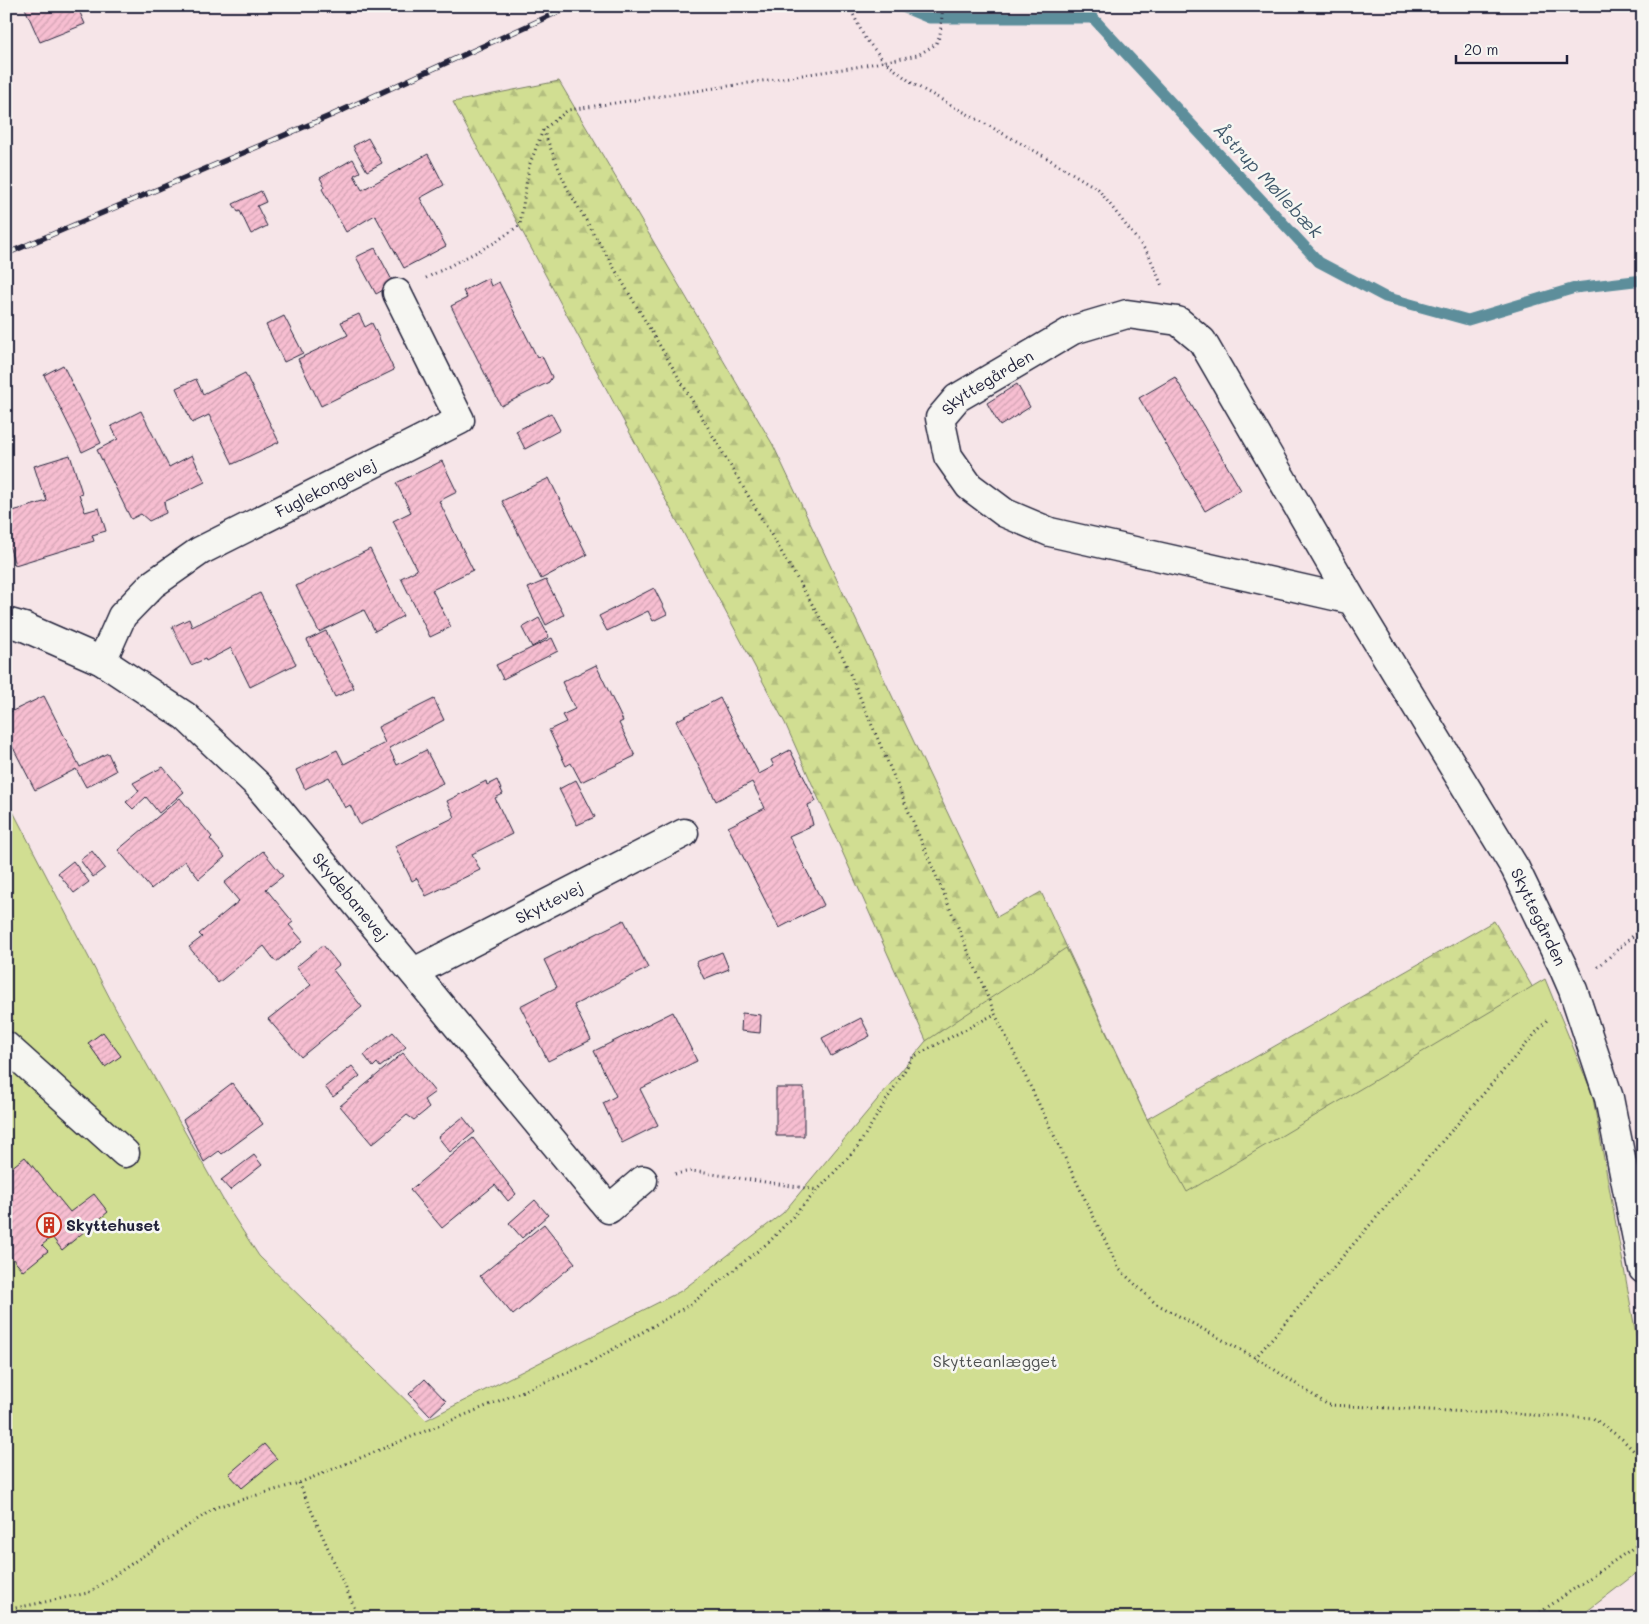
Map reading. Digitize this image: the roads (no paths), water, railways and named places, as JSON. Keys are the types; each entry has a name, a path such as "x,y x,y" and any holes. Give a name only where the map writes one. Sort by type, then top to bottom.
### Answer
{"street":[{"name":"Fuglekongevej","path":"102,661 122,616 153,584 192,557 460,420 396,293"},
{"name":"Skyttegården","path":"1352,600 1050,532 1006,513 969,486 948,456 940,418 957,398 1073,330 1127,314 1178,321 1202,341 1352,600 1515,868 1564,967 1609,1098 1643,1269"},
{"name":"Skydebanevej","path":"6,622 24,627 102,661 185,716 258,785 609,1209 643,1180"},
{"name":"Skyttevej","path":"414,972 684,833"},
{"path":"6,1046 125,1153"}],"waterway":[{"name":"Åstrup Møllebæk","path":"900,6 929,18 1093,18 1319,262 1385,297 1468,320 1575,288 1643,280"}],"railway":[{"path":"6,254 332,115 571,6"}],"place":[{"name":"Skyttehuset","path":"49,1225"}],"park label":[{"name":"Skytteanlægget","path":"995,1361"}]}
